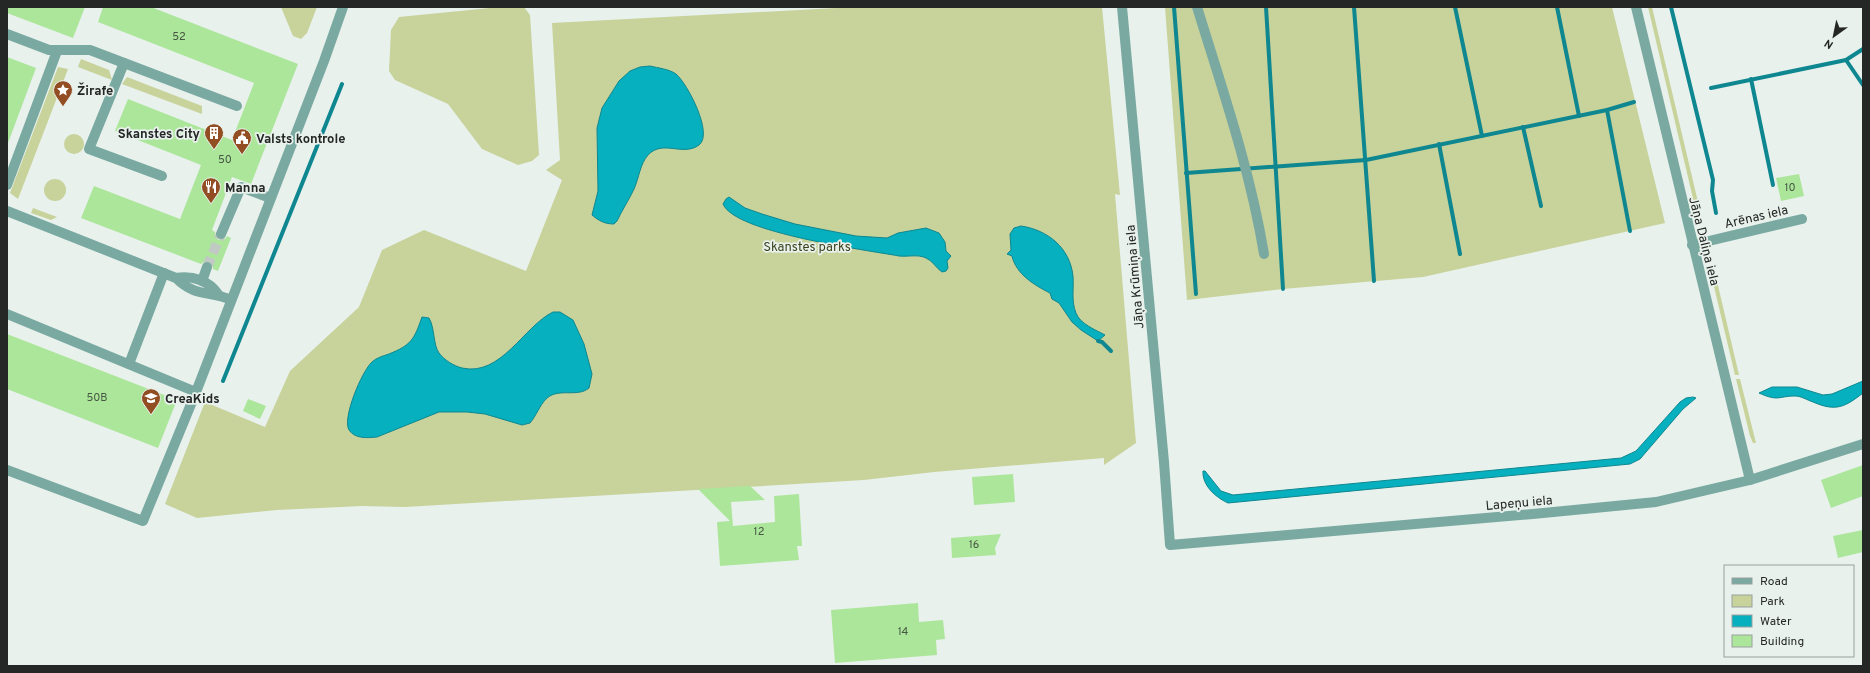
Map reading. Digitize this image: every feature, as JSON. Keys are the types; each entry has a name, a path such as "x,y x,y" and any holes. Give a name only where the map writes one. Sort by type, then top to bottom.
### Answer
{"street":[{"path":"7,470 143,521 196,392 324,61 343,7"},
{"name":"Jāņa Krūmiņa iela","path":"1122,7 1164,462 1170,545"},
{"path":"1197,7 1243,155 1259,224 1264,254"},
{"name":"Jāņa Daliņa iela","path":"1636,7 1750,480"},
{"path":"7,34 49,50 90,50 237,106"},
{"path":"7,186 11,164 58,51"},
{"path":"124,63 90,149 162,176"},
{"path":"221,234 241,187 270,198"},
{"path":"7,211 176,278 185,286 198,292 208,295 218,294 231,300"},
{"name":"Arēnas iela","path":"1692,244 1802,219"},
{"path":"202,281 207,267"},
{"path":"129,364 164,273"},
{"path":"176,278 188,276 202,281 212,285 218,294"},
{"path":"7,314 196,392"},
{"name":"Lapeņu iela","path":"1170,545 1656,502 1750,480 1863,444"}],"green space":[{"path":"281,7 317,7 307,33 301,39 293,36"},
{"path":"500,7 524,7 530,15 539,155 532,161 518,165 482,149 448,104 395,80 389,71 391,30 399,17"},
{"name":"Skanstes parks","path":"855,7 1102,7 1120,195 1115,194 1136,443 1104,465 1104,458 934,472 864,480 405,507 362,506 277,510 197,518 165,504 205,402 265,427 290,371 359,307 382,250 424,230 526,271 562,180 546,170 560,160 552,23"},
{"path":"1165,7 1612,7 1665,223 1423,277 1283,289 1187,300"},
{"path":"1648,7 1652,7 1698,202 1695,207"},
{"path":"81,59 109,70 112,80 78,67"},
{"path":"58,67 68,69 18,199 10,193"},
{"path":"127,77 202,106 202,114 122,84"},
{"path":"74,134 81,137 84,144 81,151 74,154 67,151 64,144 67,137"},
{"path":"55,179 63,182 66,190 63,198 55,201 47,198 44,190 47,182"},
{"path":"33,208 57,217 51,220 31,213"},
{"path":"1711,274 1716,277 1739,375 1735,375"},
{"path":"1736,379 1740,379 1756,443 1753,443 1750,436"}],"water":[{"path":"650,66 670,71 681,79 697,109 701,120 703,139 699,145 693,148 660,148 654,150 648,155 641,167 634,189 617,221 614,224 605,223 592,215 598,191 597,128 602,108 619,81 630,71 640,67"},
{"path":"729,197 745,208 762,214 795,224 856,236 887,238 898,233 926,228 939,233 945,242 946,251 951,256 947,261 948,268 946,271 942,272 931,261 923,257 899,256 832,245 776,232 751,224 733,214 723,204"},
{"path":"1021,226 1031,228 1049,236 1062,249 1071,266 1073,276 1074,308 1081,320 1093,329 1105,335 1098,341 1072,322 1059,303 1052,299 1050,293 1026,278 1017,268 1012,256 1007,254 1011,250 1010,234 1014,228"},
{"path":"553,312 560,312 573,320 584,344 592,374 589,388 579,392 551,395 544,401 530,423 522,425 485,414 467,412 439,412 377,437 365,438 354,435 349,430 348,416 354,395 358,384 368,367 376,359 402,348 411,341 417,331 422,317 429,318 437,350 444,358 459,367 476,369 489,365 500,358 542,319"},
{"path":"1863,381 1863,393 1845,405 1834,407 1821,405 1797,396 1775,398 1759,393 1772,387 1797,387 1823,395 1832,394"},
{"path":"1686,398 1696,398 1683,409 1640,459 1630,464 1228,503 1210,490 1203,476 1203,471 1205,471 1221,491 1233,495 1621,458 1636,451 1680,402"}],"building":[{"path":"7,7 85,7 73,38 7,13"},
{"name":"Skanstes City","path":"103,7 151,7 298,64 251,184 232,177 212,230 215,232 216,238 219,240 225,239 227,236 231,238 218,271 213,269 213,265 210,261 205,261 201,264 81,218 94,186 180,219 201,165 115,131 128,99 232,140 254,83 98,22"},
{"path":"7,57 36,68 8,143 7,142"},
{"path":"1799,174 1804,196 1781,201 1776,178"},
{"path":"7,334 177,400 158,448 7,389"},
{"path":"248,399 266,406 260,419 243,411"},
{"path":"1863,465 1863,496 1831,508 1821,480"},
{"path":"1013,474 1015,502 974,505 972,477"},
{"path":"750,486 765,500 731,502 733,526 775,522 774,496 799,494 802,546 797,546 799,560 720,566 717,522 730,521 698,489"},
{"path":"1863,530 1863,552 1838,558 1833,536"},
{"path":"1001,534 995,548 996,555 952,558 951,538"},
{"path":"918,603 919,622 943,620 945,639 936,640 937,655 835,663 831,610"}],"waterway":[{"path":"1174,7 1196,294"},
{"path":"1266,7 1283,289"},
{"path":"1354,7 1374,281"},
{"path":"1455,7 1482,136"},
{"path":"1557,7 1579,116"},
{"path":"1671,7 1713,180 1712,191 1716,213"},
{"path":"1711,88 1846,60 1863,49"},
{"path":"1846,60 1863,85"},
{"path":"1751,79 1773,185"},
{"path":"223,381 342,84"},
{"path":"1186,173 1366,160 1607,110 1634,102"},
{"path":"1607,110 1630,231"},
{"path":"1523,127 1541,206"},
{"path":"1439,144 1460,254"},
{"path":"1098,341 1102,342 1111,351"}],"tunnel":[{"path":"207,267 221,234"}],"place":[{"name":"Žirafe","path":"63,107"},
{"name":"Skanstes City","path":"214,150"},
{"name":"Valsts kontrole","path":"242,155"},
{"name":"Manna","path":"211,204"},
{"name":"CreaKids","path":"151,415"}]}
